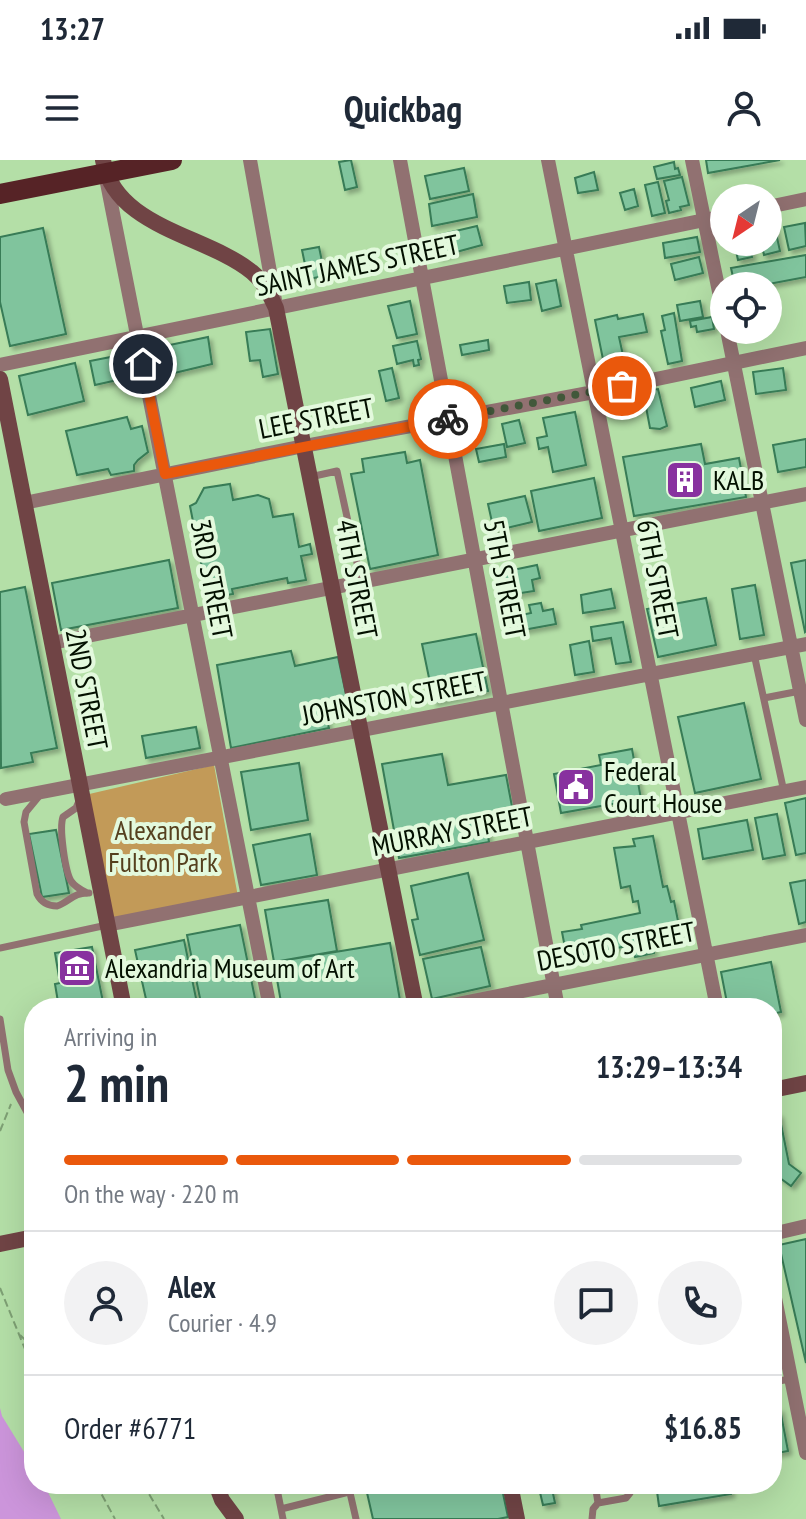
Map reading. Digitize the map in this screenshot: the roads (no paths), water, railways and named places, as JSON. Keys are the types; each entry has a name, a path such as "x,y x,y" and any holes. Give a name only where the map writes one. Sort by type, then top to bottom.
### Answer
{"main road":[{"path":"0,194 104,167 172,160"},
{"path":"104,167 118,195 134,208 254,273 265,285 276,308"},
{"name":"4TH STREET","path":"276,308 414,998"},
{"name":"2ND STREET","path":"0,379 80,785 96,898 107,925 122,998"},
{"path":"782,1088 806,1083"},
{"path":"0,1244 24,1239"},
{"path":"220,1494 236,1519"},
{"path":"512,1494 517,1519"}],"street":[{"name":"4TH STREET","path":"250,160 276,308"},
{"name":"5TH STREET","path":"400,160 556,998"},
{"name":"6TH STREET","path":"548,160 715,998"},
{"path":"692,160 715,272"},
{"name":"3RD STREET","path":"104,167 268,998"},
{"path":"782,204 806,199"},
{"name":"SAINT JAMES STREET","path":"0,365 710,219"},
{"path":"730,344 762,503 799,645 800,691 806,720"},
{"name":"LEE STREET","path":"24,503 806,348"},
{"path":"52,643 806,494"},
{"name":"JOHNSTON STREET","path":"6,799 799,645"},
{"name":"MURRAY STREET","path":"107,925 806,787"},
{"name":"DESOTO STREET","path":"488,998 806,935"},
{"path":"782,1232 806,1226"},
{"path":"782,1334 806,1453"},
{"path":"791,1379 806,1376"}],"lane":[{"path":"310,477 337,471 361,581"},
{"path":"754,654 784,792"},
{"path":"764,698 800,691"},
{"path":"80,785 80,800 76,808 63,817 60,828 69,879 96,898"},
{"path":"45,792 30,806 24,822 37,894 47,905 57,906 81,893 96,898"},
{"path":"0,948 107,925"},
{"path":"0,1019 8,1070 24,1107"},
{"path":"782,1380 791,1379"},
{"path":"278,1494 283,1519"},
{"path":"281,1509 329,1494"},
{"path":"350,1494 356,1519"},
{"path":"597,1494 598,1503"},
{"path":"592,1519 593,1509 598,1503 626,1498 629,1494"}],"place":[{"name":"KALB","path":"685,480"},
{"name":"Federal Court House","path":"576,787"},
{"name":"Alexandria Museum of Art","path":"77,968"}],"park label":[{"name":"Alexander Fulton Park","path":"163,846"}]}
